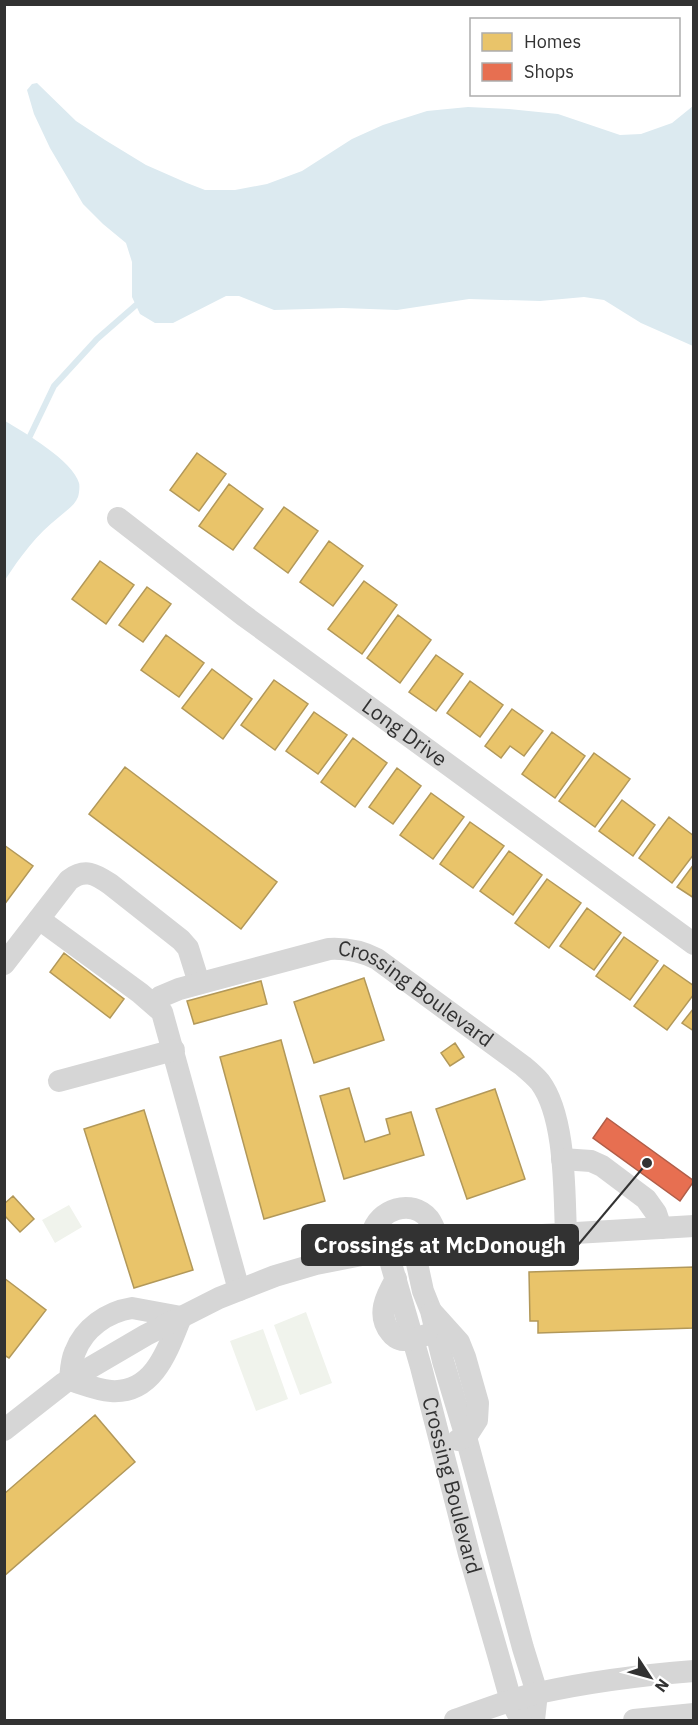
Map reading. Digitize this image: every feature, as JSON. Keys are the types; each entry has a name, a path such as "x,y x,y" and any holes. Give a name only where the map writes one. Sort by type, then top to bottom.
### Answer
{"street":[{"name":"Long Drive","path":"118,518 243,615 693,944"},
{"path":"4,964 69,880 77,874 88,873 110,884 181,940 188,948 199,983"},
{"path":"39,919 162,1012 239,1290"},
{"name":"Crossing Boulevard","path":"153,1003 171,991 329,950 350,949 366,953 377,959 523,1066 539,1081 553,1111 560,1138 566,1233"},
{"path":"59,1081 174,1050"},
{"path":"562,1159 591,1161 602,1166 646,1198 656,1213 661,1228"},
{"path":"434,1322 413,1338 403,1341 387,1327 383,1318 383,1306 396,1280 372,1234 376,1225 387,1213 402,1208 411,1208 424,1215 434,1227 439,1241"},
{"path":"9,1420 70,1380 181,1317 239,1290 316,1264 439,1241 693,1226"},
{"name":"Crossing Boulevard","path":"413,1245 423,1291 434,1322 459,1341 459,1375 478,1403 477,1420 466,1437 537,1693 534,1720"},
{"path":"70,1380 72,1361 80,1342 87,1332 106,1316 132,1308 181,1317"},
{"path":"70,1380 112,1391 123,1391 140,1383 149,1377 160,1364 181,1317"},
{"name":"Crossing Boulevard","path":"413,1338 469,1554 516,1711"},
{"path":"426,1387 459,1375"},
{"path":"442,1445 466,1437"},
{"path":"469,1554 495,1548"},
{"path":"455,1720 516,1711 537,1693 663,1673 693,1671"},
{"path":"633,1720 693,1714"}],"shaded area":[{"path":"37,83 76,121 105,140 146,165 205,190 235,190 267,184 302,171 352,139 383,125 427,111 468,107 558,114 620,135 641,134 672,123 693,106 693,346 641,323 604,300 584,297 540,301 469,299 397,310 343,308 274,310 239,296 226,296 173,323 155,323 140,314 132,297 132,262 126,243 83,204 50,148 34,114 27,90 32,84"},
{"path":"5,421 58,457 75,474 79,486 75,503 36,538 5,580"},
{"path":"69,1205 82,1227 55,1243 42,1220"},
{"path":"306,1312 332,1383 300,1395 274,1325"},
{"path":"263,1329 288,1399 256,1411 230,1341"}],"building: Homes":[{"path":"197,453 226,474 199,511 170,490"},
{"path":"229,484 263,509 233,550 199,526"},
{"path":"284,507 318,531 288,573 254,548"},
{"path":"329,541 363,566 333,606 300,582"},
{"path":"100,561 134,585 106,624 72,599"},
{"path":"364,581 397,605 362,654 328,629"},
{"path":"147,587 171,604 143,642 119,625"},
{"path":"398,615 431,640 400,683 367,658"},
{"path":"166,635 204,663 179,697 141,670"},
{"path":"436,655 463,674 436,711 409,692"},
{"path":"212,669 252,699 223,739 182,708"},
{"path":"274,680 308,704 275,750 241,725"},
{"path":"470,681 503,705 480,737 447,713"},
{"path":"512,709 543,731 524,756 510,746 501,758 485,746"},
{"path":"314,712 347,735 318,774 286,751"},
{"path":"552,732 585,756 555,798 522,774"},
{"path":"353,738 387,763 355,807 321,782"},
{"path":"594,753 630,779 595,827 559,801"},
{"path":"125,767 277,882 241,929 89,814"},
{"path":"397,768 421,786 393,824 369,807"},
{"path":"431,793 464,817 433,859 400,835"},
{"path":"622,800 655,825 633,856 599,831"},
{"path":"669,817 694,836 694,854 672,883 639,858"},
{"path":"470,822 504,846 473,888 440,864"},
{"path":"4,845 33,866 4,905"},
{"path":"509,851 542,875 513,915 480,891"},
{"path":"694,864 694,898 677,887"},
{"path":"547,879 581,903 549,948 515,923"},
{"path":"587,908 621,933 594,970 560,946"},
{"path":"624,937 658,961 630,1000 596,976"},
{"path":"64,953 124,999 110,1018 50,972"},
{"path":"664,965 694,986 694,994 667,1030 634,1006"},
{"path":"364,978 384,1040 314,1063 294,1002"},
{"path":"261,981 267,1004 194,1024 187,1001"},
{"path":"694,1008 694,1031 682,1023"},
{"path":"281,1040 325,1201 264,1219 220,1057"},
{"path":"455,1043 464,1057 450,1066 441,1053"},
{"path":"349,1088 365,1142 390,1134 386,1119 411,1112 424,1155 344,1179 320,1096"},
{"path":"495,1089 525,1179 467,1199 436,1109"},
{"path":"144,1110 193,1270 134,1288 84,1129"},
{"path":"13,1196 34,1219 20,1232 4,1215 4,1204"},
{"path":"694,1267 694,1328 538,1333 538,1321 530,1321 529,1272"},
{"path":"4,1278 46,1310 9,1358 4,1355"},
{"path":"95,1415 135,1462 4,1576 4,1494"}],"building: Shops":[{"path":"607,1118 694,1181 680,1201 593,1138"}],"waterway":[{"path":"30,436 54,386 97,339 136,305"}],"place":[{"name":"Crossings at McDonough","path":"647,1163"}]}
